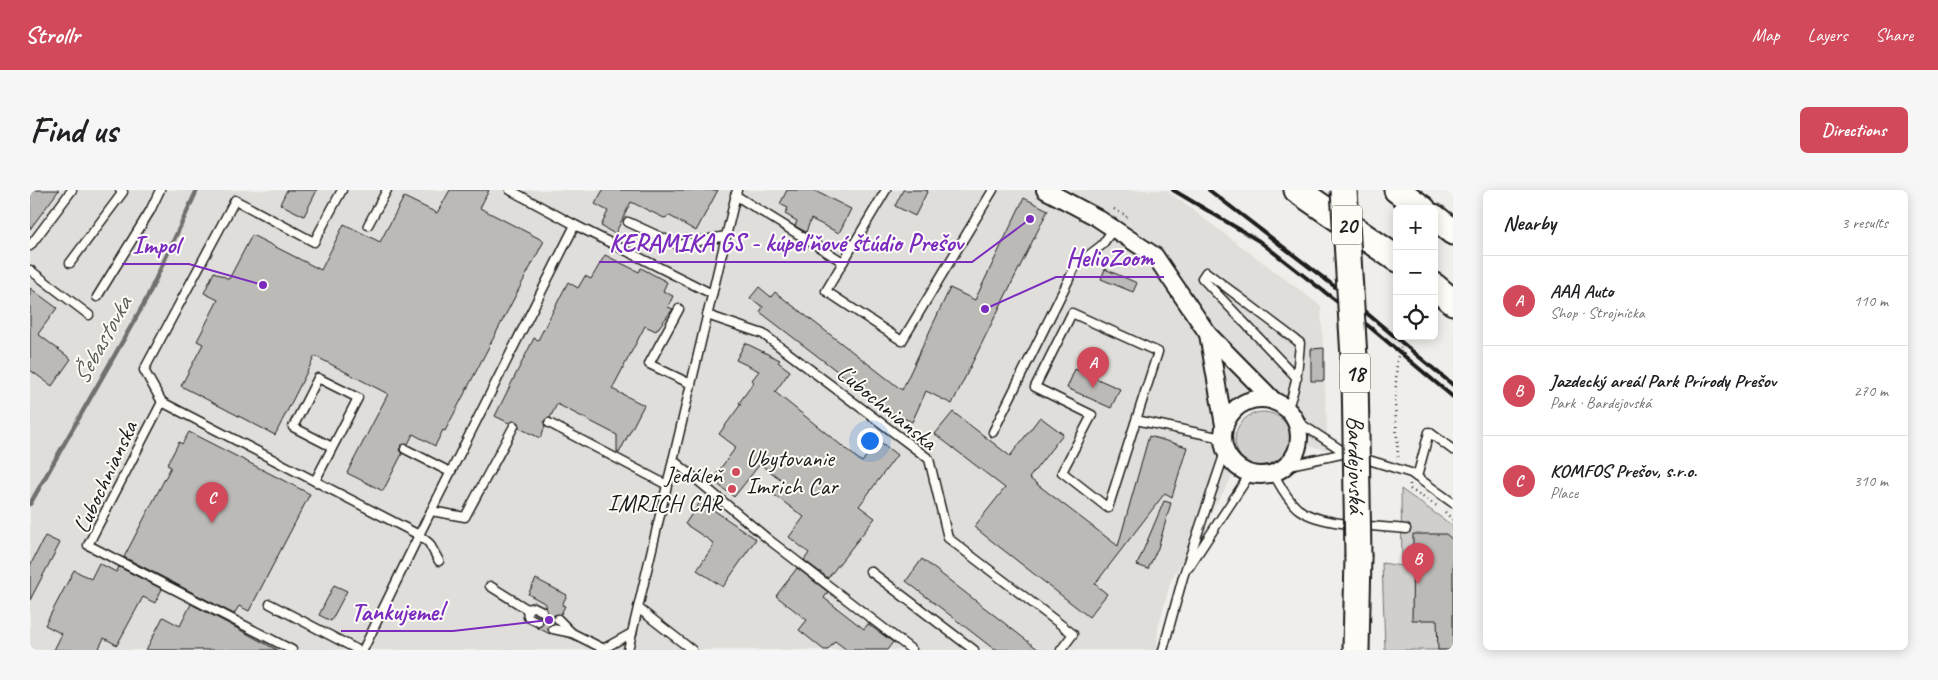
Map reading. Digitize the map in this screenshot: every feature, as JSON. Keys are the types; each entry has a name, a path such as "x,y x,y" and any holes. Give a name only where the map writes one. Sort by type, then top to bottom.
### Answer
{"main road":[{"name":"20","path":"1297,190 1393,256"},
{"name":"Bardejovská","path":"1344,190 1355,374 1358,557 1356,650"},
{"path":"1438,220 1453,232"},
{"path":"1438,289 1453,302"}],"street":[{"path":"1044,190 1114,228 1155,256 1208,334 1286,410 1298,432 1298,445 1293,456 1279,470 1259,475 1250,474 1235,466 1224,438 1208,334"},
{"path":"1224,438 1229,415 1242,403 1259,399 1286,410"}],"lane":[{"path":"30,246 72,190"},
{"path":"70,264 123,192 120,190"},
{"path":"97,297 150,211 160,190"},
{"path":"162,402 144,370 234,200 314,242 342,190"},
{"path":"368,225 387,190"},
{"path":"510,190 574,226 712,294"},
{"path":"886,190 826,291 902,341 993,190"},
{"path":"628,650 736,192 843,262"},
{"path":"628,222 678,245 726,236"},
{"path":"362,650 574,226"},
{"path":"993,432 1076,265 1102,245 1114,228"},
{"path":"30,270 89,315"},
{"path":"1297,378 1202,278 1206,272 1300,343 1297,378 1296,389 1286,410 1346,453 1399,469 1417,477 1453,503"},
{"path":"679,309 649,364 691,384"},
{"path":"1072,313 1158,352 1136,420 1108,508 1062,472 1092,415 1035,387 1072,313"},
{"name":"Ľubochnianska","path":"707,315 763,334 929,458 948,538 1073,634 1061,650"},
{"path":"314,481 332,448 358,398 318,378 293,428 332,448"},
{"name":"Ľubochnianska","path":"292,650 88,545 162,402 418,535 429,543 439,560"},
{"path":"1136,420 1224,438 1163,650"},
{"path":"549,423 667,485"},
{"path":"431,511 465,517 514,426"},
{"path":"1417,477 1429,432 1453,450"},
{"path":"405,448 450,472"},
{"path":"1346,453 1279,470 1287,497 1298,508 1312,517 1406,529"},
{"path":"673,460 768,539 912,650"},
{"path":"1183,577 1250,474"},
{"path":"870,571 974,650"},
{"path":"490,586 527,609 534,607 542,611"},
{"path":"270,604 358,650"},
{"path":"638,608 692,650"},
{"path":"527,609 528,616 538,622"},
{"path":"558,620 572,633 602,649 632,633"},
{"path":"553,629 572,633"}],"path":[{"path":"1399,469 1395,404 1397,359 1404,340"}],"shaded area":[{"path":"30,190 1166,190 1321,306 1328,450 1299,444 1295,419 1277,400 1260,395 1248,396 1236,400 1221,413 1213,439 1218,457 1234,474 1171,580 1158,628 1157,650 30,650"},
{"path":"1258,412 1268,412 1283,420 1289,429 1291,440 1289,451 1283,460 1268,468 1258,468 1247,463 1240,456 1235,445 1235,435 1240,424 1247,417"},
{"path":"1401,489 1453,526 1453,650 1385,650 1382,563 1402,566"}],"building":[{"path":"30,190 59,190 30,229"},
{"path":"287,190 317,190 304,216 280,204"},
{"path":"450,190 489,190 480,208 544,241 445,431 443,430 435,446 413,434 408,444 402,445 399,450 402,454 383,491 347,473 388,394 315,356 275,435 181,386 203,344 197,341 218,300 204,293 214,272 229,279 252,235 321,270 344,224 380,242 404,197 437,213"},
{"path":"603,190 718,190 696,231 670,216 664,218 631,202 615,234 601,226 608,211 595,204"},
{"path":"787,190 813,190 851,209 839,233 811,219 806,232 795,226 797,221 785,214 788,208 780,204"},
{"path":"903,190 928,190 915,216 895,206"},
{"path":"1024,198 1048,210 952,404 926,391 912,422 889,411 760,312 763,307 750,298 759,287 771,297 775,292 902,390 950,288 975,300"},
{"path":"605,255 639,272 641,268 667,282 663,291 673,296 668,307 673,309 656,331 645,326 612,389 644,405 619,453 617,452 617,435 557,404 550,418 544,421 545,427 540,438 519,428 516,421 509,423 495,416 534,338 538,340 568,282 578,288 585,276 591,279"},
{"path":"1105,269 1137,283 1133,292 1101,279"},
{"path":"30,288 57,308 38,334 71,359 52,386 30,370"},
{"path":"745,343 780,360 778,362 790,371 775,392 862,462 878,440 897,455 859,506 875,518 828,578 804,560 809,553 789,537 804,517 773,494 783,481 760,464 734,497 712,480 736,447 719,434 741,404 739,403 754,382 752,380 759,371 736,360"},
{"path":"1324,348 1324,381 1311,381 1311,349"},
{"path":"1075,369 1120,389 1111,408 1067,388"},
{"path":"953,412 1010,456 1040,417 1063,434 1029,478 1118,546 1149,436 1187,447 1172,497 1165,493 1095,584 1107,594 1089,617 974,527 1005,488 935,434"},
{"path":"189,432 310,494 249,611 239,606 234,614 124,557 171,467 167,465 179,442 182,444"},
{"path":"702,499 714,507 712,509 756,539 723,587 697,570 713,546 712,542 685,524"},
{"path":"1164,501 1171,503 1158,548 1148,569 1137,565"},
{"path":"1413,534 1446,534 1453,540 1453,650 1438,650 1437,620 1412,620"},
{"path":"45,536 60,543 30,600 30,566"},
{"path":"922,559 1039,650 995,650 906,581"},
{"path":"99,563 116,572 119,567 162,589 155,603 143,597 117,645 104,638 98,650 54,650 62,634 45,625 74,570 91,579"},
{"path":"797,568 828,592 824,598 864,629 868,624 893,642 887,650 847,650 835,641 828,650 824,650 799,630 807,620 776,596"},
{"path":"536,579 567,595 562,605 565,606 561,614 554,615 555,624 548,627 550,634 536,627 543,624 543,619 540,616 547,614 546,604 528,594"},
{"path":"334,585 347,591 331,621 319,615"},
{"path":"191,604 277,650 146,650 163,617 180,626"}],"waterway":[{"name":"Šebastovka","path":"30,504 146,300 197,190"}],"railway":[{"path":"1173,190 1259,241 1371,328 1453,397"},
{"path":"1209,190 1334,286 1453,385"}],"place":[{"name":"KERAMIKA GS - kúpeľňové štúdio Prešov","path":"1030,219"},
{"name":"Impol","path":"263,285"},
{"name":"HelioZoom","path":"985,309"},
{"name":"AAA Auto","path":"1093,388"},
{"name":"Ubytovanie Imrich Car","path":"736,472"},
{"name":"Jedáleň IMRICH CAR","path":"732,489"},
{"name":"KOMFOS Prešov, s.r.o.","path":"212,523"},
{"name":"Jazdecký areál Park Prírody Prešov","path":"1418,584"},
{"name":"Tankujeme!","path":"549,620"}]}
